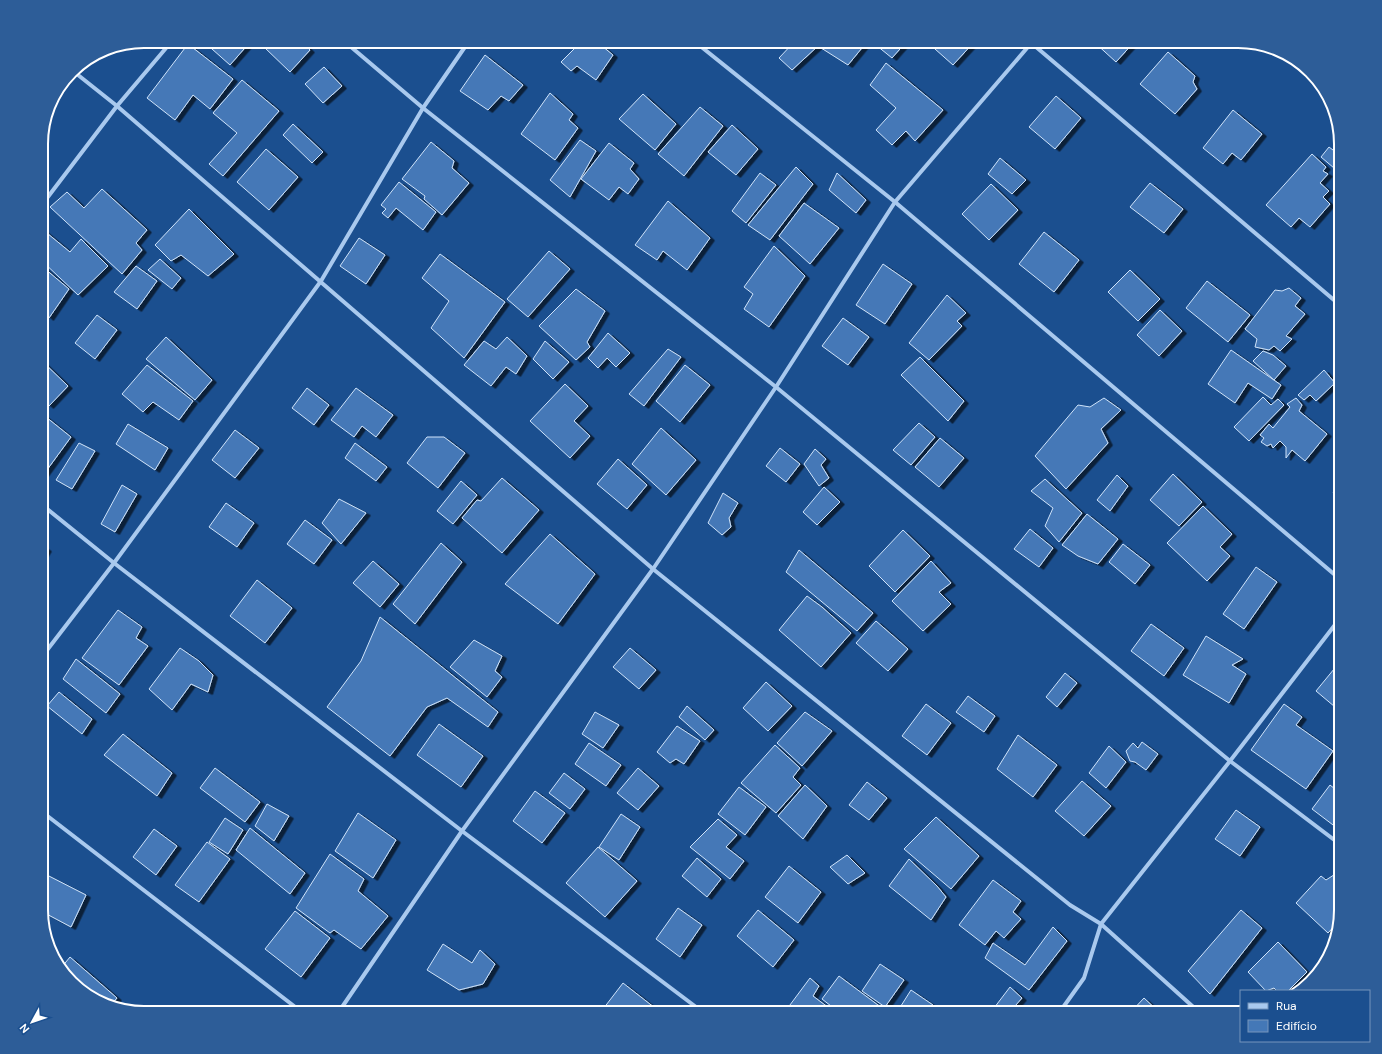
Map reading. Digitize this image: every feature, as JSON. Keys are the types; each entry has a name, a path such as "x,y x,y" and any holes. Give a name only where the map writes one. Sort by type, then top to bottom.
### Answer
{"street":[{"path":"48,197 117,106 166,48"},
{"path":"352,48 424,108 776,387 1230,761 1334,840"},
{"path":"48,649 114,563 321,281 424,108 464,48"},
{"path":"703,48 895,202 1334,574"},
{"path":"343,1006 462,831 654,569 776,387 895,202 1026,48"},
{"path":"1038,48 1334,300"},
{"path":"78,75 117,106 654,569 1070,905 1101,924 1192,1006"},
{"path":"48,510 114,563 462,831 695,1006"},
{"path":"1064,1006 1084,978 1101,924 1334,626"},
{"path":"48,816 294,1006"}],"building":[{"path":"185,48 193,48 233,79 210,109 193,95 175,120 147,98"},
{"path":"211,48 245,48 230,65"},
{"path":"265,48 308,48 310,50 290,72"},
{"path":"575,48 604,48 613,55 596,80 577,66 571,71 561,62"},
{"path":"788,48 816,48 792,70 779,58"},
{"path":"821,48 862,48 848,65"},
{"path":"880,48 901,48 892,58"},
{"path":"934,48 969,48 953,65"},
{"path":"1101,48 1129,48 1116,62"},
{"path":"1168,52 1195,76 1193,82 1197,89 1175,114 1140,84"},
{"path":"485,55 523,85 509,101 501,96 488,110 460,91"},
{"path":"886,63 943,110 915,141 906,131 892,145 876,130 896,108 870,85"},
{"path":"324,67 342,86 323,103 305,84"},
{"path":"242,80 279,111 223,176 209,164 237,133 213,113"},
{"path":"550,93 573,114 569,120 578,128 555,160 521,134"},
{"path":"643,94 676,124 655,150 619,119"},
{"path":"1056,96 1081,118 1055,149 1029,127"},
{"path":"700,107 723,126 684,176 658,154"},
{"path":"1233,110 1262,134 1241,160 1232,153 1223,164 1203,148"},
{"path":"293,124 323,152 312,163 283,135"},
{"path":"732,125 758,149 736,175 708,152"},
{"path":"580,140 596,151 570,197 550,180"},
{"path":"431,142 454,161 452,168 469,183 442,215 424,199 425,196 402,179"},
{"path":"609,143 634,163 630,169 639,179 628,194 619,187 609,200 581,179"},
{"path":"1329,147 1334,151 1334,168 1321,157"},
{"path":"266,149 298,177 269,210 237,182"},
{"path":"1312,154 1326,167 1323,171 1328,174 1320,183 1329,191 1323,197 1330,204 1310,227 1299,218 1291,227 1266,205"},
{"path":"1000,158 1026,180 1012,194 988,174"},
{"path":"796,167 813,184 770,240 748,225"},
{"path":"760,173 776,185 746,223 732,211"},
{"path":"837,173 866,200 856,213 829,190"},
{"path":"399,182 436,212 423,230 396,208 388,218 382,213 386,209 381,205"},
{"path":"1150,183 1183,209 1164,233 1130,207"},
{"path":"991,184 1018,210 989,240 962,214"},
{"path":"102,189 147,230 136,243 142,250 122,274 50,207 67,192 84,208"},
{"path":"668,201 710,238 687,270 663,251 657,260 635,245"},
{"path":"804,203 839,228 810,264 779,236"},
{"path":"189,209 234,254 208,276 181,255 171,261 155,245"},
{"path":"1044,232 1079,260 1054,292 1019,264"},
{"path":"48,234 70,252 81,239 108,266 78,295 48,267"},
{"path":"359,238 385,255 366,284 340,266"},
{"path":"774,246 805,276 769,327 744,309 753,294 744,287"},
{"path":"549,251 570,269 528,317 507,299"},
{"path":"440,254 505,302 464,358 431,328 449,301 422,278"},
{"path":"160,259 181,278 172,289 148,270"},
{"path":"883,264 912,284 885,324 856,305"},
{"path":"136,266 157,281 137,309 114,292"},
{"path":"1130,270 1160,299 1138,321 1108,292"},
{"path":"48,271 69,289 49,318 48,317"},
{"path":"1207,281 1250,315 1228,342 1186,308"},
{"path":"1289,288 1301,298 1295,306 1305,314 1286,336 1292,339 1280,351 1274,346 1269,350 1255,347 1257,339 1245,329 1275,290 1282,291"},
{"path":"576,289 605,311 587,342 590,347 576,360 539,326"},
{"path":"947,295 966,313 957,321 962,326 929,360 909,343"},
{"path":"1160,310 1182,331 1159,356 1137,335"},
{"path":"97,315 117,330 95,359 75,343"},
{"path":"843,318 869,337 848,365 822,346"},
{"path":"608,333 630,353 616,367 607,358 598,368 588,358"},
{"path":"166,337 212,380 195,400 146,359"},
{"path":"507,337 527,356 516,374 506,367 491,386 464,365 484,341 496,349"},
{"path":"545,341 569,362 553,379 533,359"},
{"path":"668,349 681,357 644,406 629,394"},
{"path":"1231,350 1281,385 1272,399 1248,383 1235,403 1208,384"},
{"path":"1263,351 1273,355 1286,366 1274,380 1253,361"},
{"path":"920,357 964,401 948,421 901,375"},
{"path":"147,365 193,401 179,420 153,402 143,412 122,394"},
{"path":"685,365 710,385 680,422 656,401"},
{"path":"48,367 68,386 49,406 48,405"},
{"path":"1324,370 1334,382 1334,384 1316,401 1310,395 1304,400 1298,395"},
{"path":"565,384 588,406 574,421 590,436 570,458 530,421"},
{"path":"307,388 329,405 314,425 292,408"},
{"path":"356,388 393,415 376,437 362,426 354,437 331,420"},
{"path":"1263,397 1271,405 1278,399 1284,405 1249,441 1234,427"},
{"path":"1104,398 1121,410 1101,429 1108,443 1066,489 1035,456 1078,405 1090,407"},
{"path":"1296,398 1302,405 1299,411 1327,434 1305,461 1292,450 1286,458 1286,447 1280,441 1273,448 1271,444 1267,446 1261,442 1264,438 1260,435 1269,424 1273,428 1290,407 1287,404"},
{"path":"48,419 71,437 48,469"},
{"path":"919,423 935,437 911,465 893,450"},
{"path":"128,424 168,448 155,470 116,444"},
{"path":"661,428 696,460 666,495 632,464"},
{"path":"235,430 259,448 235,478 212,460"},
{"path":"427,437 444,437 465,453 438,488 407,463"},
{"path":"940,438 964,458 939,487 915,467"},
{"path":"79,443 95,451 72,489 56,480"},
{"path":"355,443 387,467 376,481 345,458"},
{"path":"780,448 800,464 786,482 766,466"},
{"path":"815,449 826,459 821,465 829,478 819,486 804,464"},
{"path":"618,459 647,485 627,509 597,484"},
{"path":"1173,474 1202,502 1179,526 1150,500"},
{"path":"1117,475 1128,486 1110,511 1097,500"},
{"path":"502,478 539,510 502,553 462,518 477,500 481,501"},
{"path":"1045,479 1082,513 1059,542 1045,526 1053,508 1031,491"},
{"path":"461,481 477,495 453,524 437,511"},
{"path":"122,485 137,494 115,532 101,524"},
{"path":"824,487 840,502 817,525 803,512"},
{"path":"723,493 738,503 729,518 731,527 722,535 708,523"},
{"path":"339,499 366,513 341,544 322,523"},
{"path":"226,503 254,523 237,547 209,527"},
{"path":"1203,506 1232,534 1220,547 1230,556 1207,581 1167,543"},
{"path":"1087,514 1118,539 1098,564 1078,556 1062,545"},
{"path":"305,520 332,540 314,564 287,544"},
{"path":"1030,529 1053,548 1039,567 1014,549"},
{"path":"903,530 930,556 895,592 869,566"},
{"path":"550,534 595,574 558,624 505,584"},
{"path":"441,543 462,562 415,624 393,604"},
{"path":"1123,544 1150,565 1135,584 1109,562"},
{"path":"799,550 873,613 857,631 786,572"},
{"path":"373,561 399,584 380,607 353,583"},
{"path":"931,561 951,583 939,592 951,604 923,631 892,601"},
{"path":"1256,567 1277,582 1244,629 1223,614"},
{"path":"257,580 292,608 265,643 230,616"},
{"path":"807,596 822,607 851,633 821,667 779,630"},
{"path":"118,610 142,627 136,638 148,646 119,685 82,658"},
{"path":"380,617 498,712 488,727 447,698 427,707 390,756 327,707 361,661"},
{"path":"876,621 908,649 888,671 856,643"},
{"path":"1151,624 1184,648 1164,676 1131,651"},
{"path":"1206,636 1243,659 1232,665 1246,674 1229,703 1183,675"},
{"path":"474,640 502,656 495,671 502,677 487,697 450,667"},
{"path":"180,648 199,661 213,675 208,692 191,684 172,710 149,689"},
{"path":"630,648 656,670 639,689 613,667"},
{"path":"76,659 120,694 106,713 63,679"},
{"path":"1334,669 1334,706 1316,691"},
{"path":"1065,673 1077,683 1057,707 1046,697"},
{"path":"766,682 792,706 768,731 743,708"},
{"path":"59,692 92,719 82,734 48,707"},
{"path":"968,696 995,716 984,732 956,712"},
{"path":"926,704 951,723 927,755 902,736"},
{"path":"1284,704 1302,717 1296,725 1333,751 1306,789 1251,750"},
{"path":"687,706 714,730 705,740 679,717"},
{"path":"595,712 619,725 603,748 582,734"},
{"path":"805,712 832,731 802,766 777,743"},
{"path":"439,724 483,756 461,787 417,755"},
{"path":"677,726 700,741 684,764 676,759 670,763 657,752"},
{"path":"123,734 172,773 157,796 104,755"},
{"path":"1018,735 1057,765 1033,797 997,769"},
{"path":"1142,742 1158,754 1146,770 1135,762 1130,761 1126,751 1133,743 1138,748"},
{"path":"589,743 621,765 606,786 575,764"},
{"path":"775,745 800,768 793,777 801,785 776,813 741,783"},
{"path":"1109,746 1126,762 1106,788 1089,773"},
{"path":"215,768 260,802 245,822 200,788"},
{"path":"638,768 659,786 638,810 617,793"},
{"path":"564,773 585,789 570,809 549,793"},
{"path":"1082,781 1111,806 1084,836 1055,811"},
{"path":"867,782 887,798 869,820 849,805"},
{"path":"805,785 827,806 803,839 778,816"},
{"path":"1330,785 1334,788 1334,826 1312,809"},
{"path":"739,787 766,807 745,835 718,814"},
{"path":"535,791 565,813 542,843 513,821"},
{"path":"267,804 289,816 274,841 255,826"},
{"path":"1236,810 1260,827 1240,856 1215,839"},
{"path":"358,813 396,840 373,878 335,851"},
{"path":"621,814 640,827 619,860 599,847"},
{"path":"936,817 979,856 951,889 904,849"},
{"path":"225,818 243,830 228,854 209,842"},
{"path":"718,819 737,835 726,847 744,861 730,879 690,847"},
{"path":"250,828 305,873 290,894 236,850"},
{"path":"154,829 177,846 156,875 133,857"},
{"path":"207,842 230,859 199,902 175,885"},
{"path":"598,847 637,881 605,917 566,883"},
{"path":"330,854 364,879 358,891 388,916 361,949 334,930 330,933 296,908"},
{"path":"847,855 865,873 848,884 830,867"},
{"path":"697,858 721,879 707,897 682,876"},
{"path":"909,859 937,886 946,897 931,920 889,886"},
{"path":"789,866 821,892 798,923 765,897"},
{"path":"1334,875 1333,923 1332,929 1328,933 1296,903 1321,876 1326,880"},
{"path":"48,876 86,895 71,927 48,915"},
{"path":"993,880 1021,901 1013,912 1021,919 1004,938 996,931 985,945 959,925"},
{"path":"678,908 702,925 680,957 656,939"},
{"path":"758,910 794,940 773,967 737,936"},
{"path":"1241,910 1262,928 1210,994 1188,971"},
{"path":"295,911 330,938 301,977 265,949"},
{"path":"1053,927 1067,941 1029,990 985,958 993,943 1025,965"},
{"path":"1278,942 1307,972 1289,990 1276,990 1274,988 1265,990 1248,972"},
{"path":"443,944 472,963 480,950 495,964 483,984 459,990 427,970"},
{"path":"70,957 117,998 114,1001 91,990 85,986 65,964"},
{"path":"880,964 904,980 886,1006 862,991"},
{"path":"839,976 879,1006 831,1006 822,999"},
{"path":"810,978 819,986 813,996 826,1006 789,1006"},
{"path":"623,983 652,1006 605,1006"},
{"path":"1010,987 1022,998 1015,1006 996,1006"},
{"path":"911,990 933,1005 932,1006 901,1006"},
{"path":"1144,998 1153,1006 1137,1006"}]}
